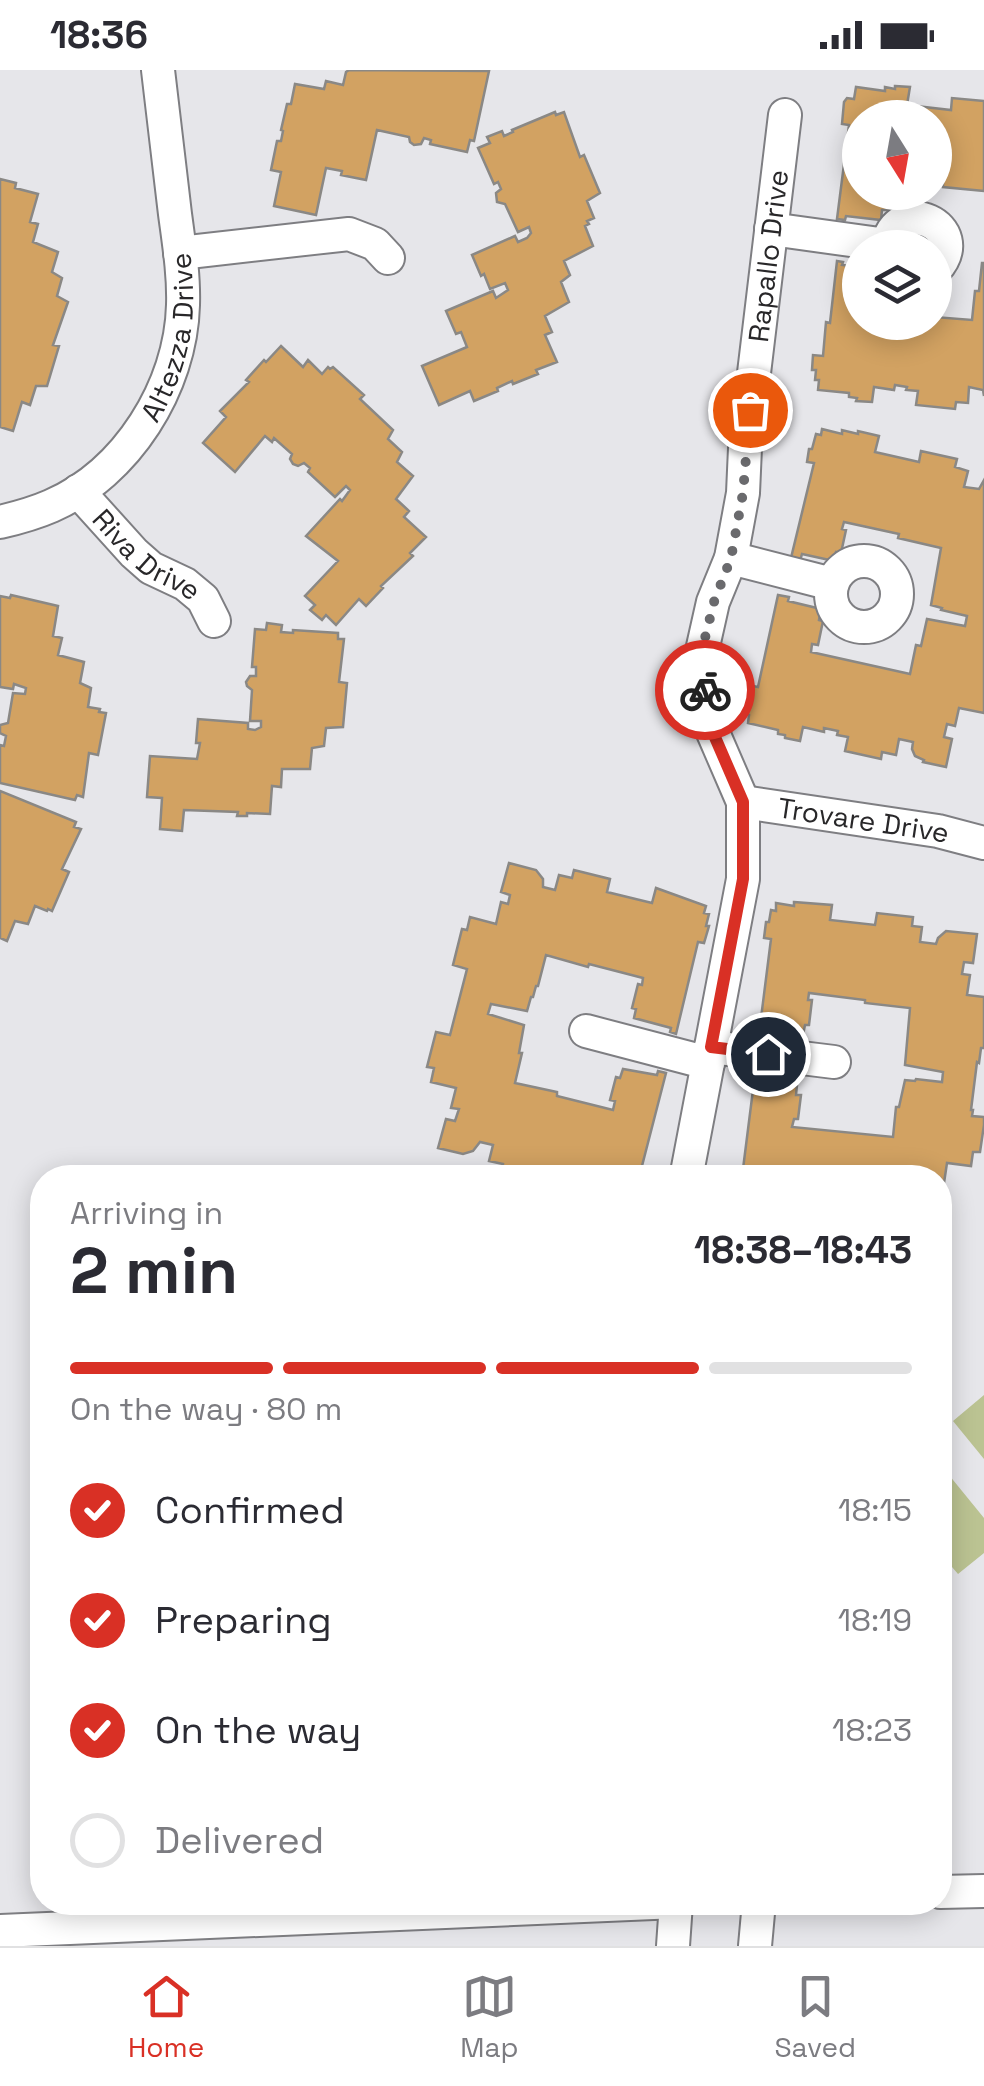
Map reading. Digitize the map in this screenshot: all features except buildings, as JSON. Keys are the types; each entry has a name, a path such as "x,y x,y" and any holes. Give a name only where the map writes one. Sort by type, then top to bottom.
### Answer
{"street":[{"name":"Altezza Drive","path":"0,522 51,506 110,466 141,429 165,387 179,341 183,305 158,70"},
{"name":"Rapallo Drive","path":"743,802 711,728 702,650 731,558 743,493 785,115"},
{"path":"894,230 907,219 919,218 941,230"},
{"path":"772,229 842,239"},
{"path":"180,253 349,234 375,244 388,258"},
{"name":"Riva Drive","path":"78,491 151,568 185,584 202,599 214,621"},
{"path":"731,558 832,584"},
{"path":"689,1165 743,879 743,802"},
{"name":"Trovare Drive","path":"743,802 938,831 984,843"},
{"path":"586,1031 710,1055 834,1062"},
{"path":"952,1892 984,1891"},
{"path":"0,1931 374,1915"},
{"path":"674,1946 676,1915"},
{"path":"756,1946 758,1915"}],"green space":[{"path":"984,1395 984,1459 953,1421"},
{"path":"952,1479 984,1518 984,1553 958,1574 952,1567"}],"way so far":[{"path":"705,690 702,650 731,558 743,493 750,410"}],"route":[{"path":"705,690 711,728 743,802 743,879 711,1047 768,1054"}]}
